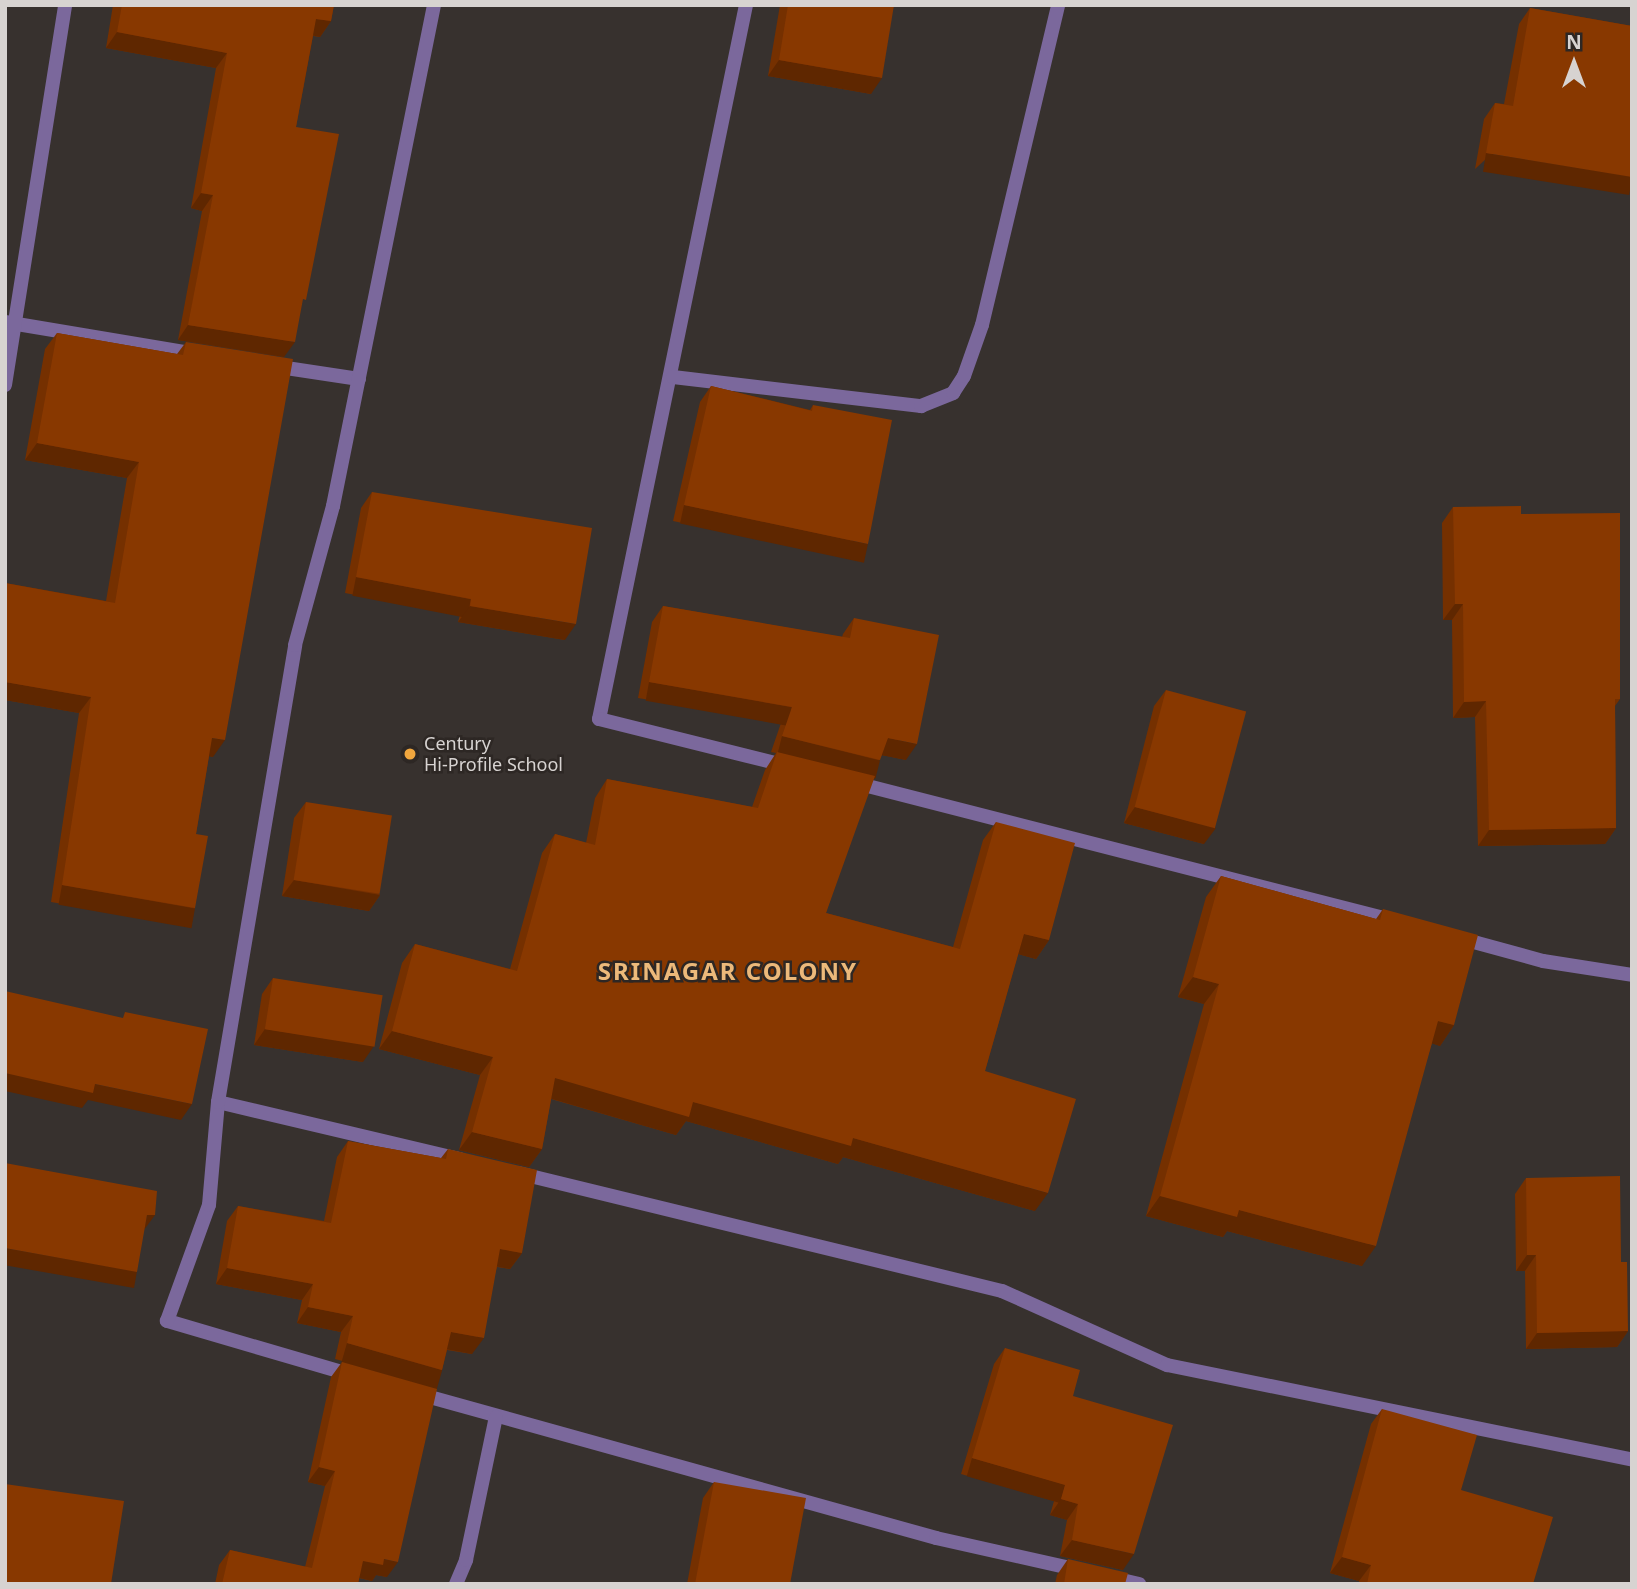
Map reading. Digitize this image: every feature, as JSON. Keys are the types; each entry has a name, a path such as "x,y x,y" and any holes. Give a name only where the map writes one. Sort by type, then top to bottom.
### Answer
{"street":[{"path":"5,385 11,324 65,5"},
{"path":"365,1379 167,1321 209,1205 219,1102 295,645 333,506 434,5"},
{"path":"746,5 673,377 599,719 799,768"},
{"path":"673,377 921,406 953,393 964,376 982,325 1058,5"},
{"path":"11,324 208,355"},
{"path":"263,364 359,379"},
{"path":"839,778 1410,925"},
{"path":"1437,932 1543,961 1632,975"},
{"path":"219,1102 470,1161"},
{"path":"496,1168 1002,1291 1167,1365 1632,1460"},
{"path":"404,1390 936,1538 1139,1584"},
{"path":"456,1584 466,1560 496,1417"}],"building":[{"path":"122,5 334,5 331,21 316,19 296,127 339,134 295,342 188,325 213,195 201,193 227,53 117,32"},
{"path":"788,5 894,5 882,78 779,60"},
{"path":"1530,8 1632,26 1632,177 1486,153 1495,103 1513,106"},
{"path":"57,333 183,355 186,342 293,359 225,740 212,738 196,834 208,836 195,908 62,885 91,697 5,682 5,583 115,603 139,462 37,443"},
{"path":"711,386 812,411 813,405 892,420 868,544 684,505"},
{"path":"372,492 592,528 576,624 470,606 471,599 356,577"},
{"path":"1521,506 1521,514 1620,513 1620,699 1615,699 1616,828 1489,830 1486,701 1464,702 1463,604 1455,604 1453,507"},
{"path":"663,606 850,638 854,618 939,635 917,744 888,738 880,760 782,736 792,707 649,682"},
{"path":"1166,690 1246,711 1215,828 1135,807"},
{"path":"777,752 875,776 826,913 960,949 996,822 1075,843 1049,940 1024,934 985,1071 1076,1099 1048,1193 853,1138 851,1146 693,1102 689,1117 555,1078 542,1149 472,1132 493,1057 392,1031 415,944 517,971 555,834 595,845 607,779 758,808"},
{"path":"306,802 392,816 380,894 294,880"},
{"path":"1221,876 1380,920 1383,909 1478,935 1454,1025 1438,1021 1376,1246 1239,1210 1237,1217 1160,1196 1219,984 1193,977"},
{"path":"273,978 383,995 374,1047 265,1029"},
{"path":"5,991 123,1018 125,1012 208,1029 192,1104 95,1084 93,1093 5,1073"},
{"path":"348,1141 446,1159 448,1149 537,1170 522,1253 500,1249 484,1338 451,1332 442,1370 347,1343 353,1316 308,1307 313,1284 227,1268 238,1206 331,1223"},
{"path":"5,1163 157,1191 155,1215 147,1215 137,1272 5,1248"},
{"path":"1620,1176 1621,1262 1627,1262 1628,1331 1537,1333 1536,1255 1527,1255 1526,1178"},
{"path":"1005,1348 1080,1370 1073,1396 1173,1425 1134,1554 1072,1540 1078,1504 1061,1499 1065,1485 972,1458"},
{"path":"342,1362 437,1389 398,1562 384,1559 383,1565 363,1561 358,1584 222,1584 230,1550 312,1568 335,1471 319,1467"},
{"path":"1382,1409 1477,1435 1461,1490 1553,1517 1533,1584 1367,1584 1371,1565 1342,1557"},
{"path":"714,1482 806,1498 790,1584 695,1584"},
{"path":"5,1484 124,1501 111,1584 5,1584"},
{"path":"1068,1559 1128,1573 1125,1584 1064,1584"}],"place":[{"name":"Century Hi-Profile School","path":"410,754"}],"district":[{"name":"SRINAGAR COLONY","path":"728,971"}]}
